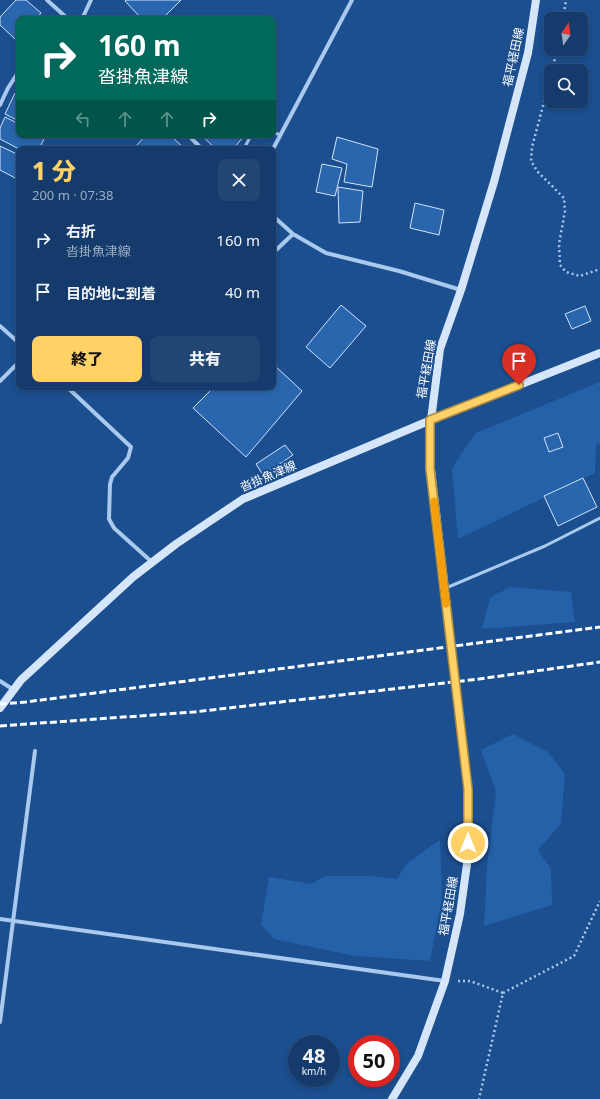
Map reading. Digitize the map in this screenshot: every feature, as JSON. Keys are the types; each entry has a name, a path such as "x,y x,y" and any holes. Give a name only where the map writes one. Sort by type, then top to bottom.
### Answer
{"main road":[{"name":"福平経田線","path":"392,1099 418,1056 445,981 460,914 468,849 468,789 430,469 430,420 440,349 494,182 528,53 536,0"},
{"name":"沓掛魚津線","path":"0,708 21,680 133,577 176,544 243,499 430,420 600,354"}],"street":[{"path":"47,0 64,16"},
{"path":"83,16 91,0"},
{"path":"274,146 352,0"},
{"path":"0,105 8,88 16,76"},
{"path":"191,138 199,146"},
{"path":"276,219 293,234 326,253 399,271 460,290"},
{"path":"276,250 293,234"},
{"path":"0,326 16,340"},
{"path":"0,381 16,365"},
{"path":"70,390 131,447 128,458 112,477 110,484 109,519 114,528 152,562"},
{"path":"0,681 14,690"},
{"path":"0,1022 35,751"},
{"path":"0,919 445,981"}],"lane":[{"path":"276,133 280,135"},
{"path":"444,589 545,546 600,518"}],"path":[{"path":"564,12 566,0"},
{"path":"544,102 532,147 531,161 538,172 564,198 565,212 559,244 560,265 566,272 580,276 600,269"},
{"path":"445,981 470,981 503,993 574,956 600,901"},
{"path":"479,1099 503,993"}],"shaded area":[{"path":"600,382 600,443 596,444 595,473 458,539 452,470 457,460 476,433"},
{"path":"510,587 571,592 575,622 482,629 490,598"},
{"path":"513,734 548,752 565,774 561,823 538,850 551,869 552,905 484,926 487,866 496,792 481,750"},
{"path":"440,840 442,898 430,961 355,956 274,939 261,925 269,877 311,884 326,876 370,876 397,879 407,863"}],"building":[{"path":"16,0 26,0 41,13 38,16 16,16 16,40 0,25 0,17"},
{"path":"181,0 165,16 139,16 125,1"},
{"path":"15,93 16,94 16,120 5,114"},
{"path":"5,117 16,122 16,138 44,138 40,146 16,146 16,147 0,139 0,128"},
{"path":"337,137 378,149 372,187 344,182 347,164 332,159"},
{"path":"143,138 173,138 182,146 136,146"},
{"path":"204,138 242,138 236,146 213,146"},
{"path":"0,146 16,154 16,178 0,170"},
{"path":"322,164 342,168 335,196 316,192"},
{"path":"338,187 363,191 360,222 339,223"},
{"path":"415,203 444,210 439,235 410,228"},
{"path":"341,305 366,326 330,368 306,347"},
{"path":"585,306 591,321 572,329 565,314"},
{"path":"276,367 302,391 246,457 193,408 211,390 276,390"},
{"path":"558,433 563,447 549,452 544,438"},
{"path":"285,445 293,455 263,475 256,464"},
{"path":"583,478 597,507 558,526 544,496"}],"railway":[{"path":"0,704 26,702 600,627"},
{"path":"0,726 194,712 479,679 600,662"}],"slow traffic":[{"path":"434,501 446,604"}],"route":[{"path":"468,843 468,789 456,700 430,469 430,420 519,385"}]}
